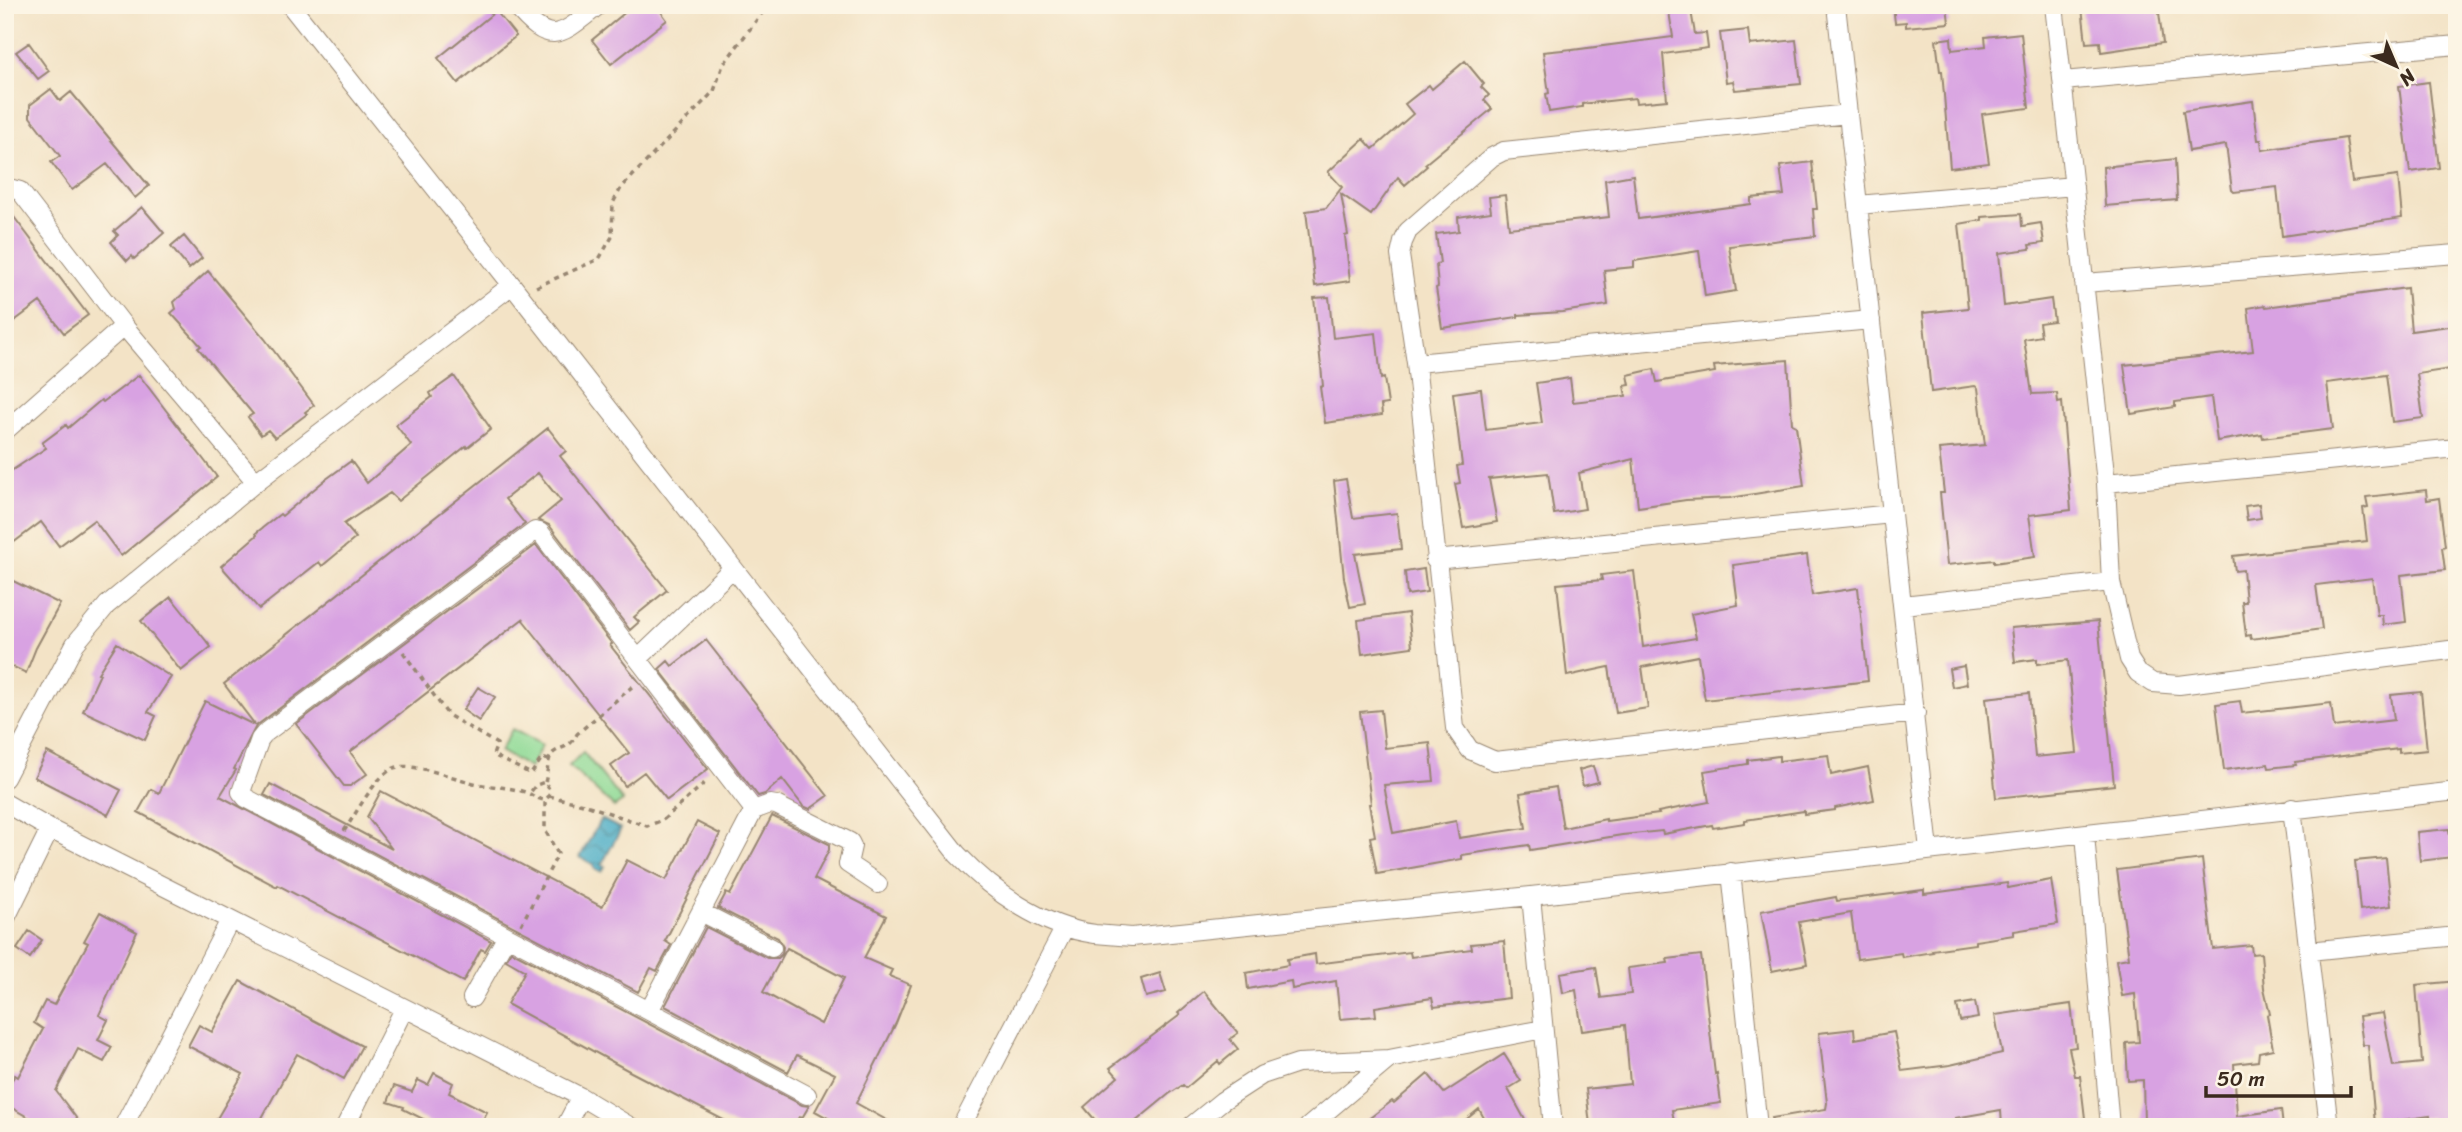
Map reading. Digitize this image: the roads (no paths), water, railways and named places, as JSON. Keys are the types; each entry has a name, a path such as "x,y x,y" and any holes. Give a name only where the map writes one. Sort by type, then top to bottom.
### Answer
{"street":[{"path":"290,5 957,854 977,876 1024,908 1065,927 1093,934 1132,937 1531,896 2457,791"},
{"path":"514,5 532,26 544,33 564,32 598,5"},
{"path":"1836,5 1929,850"},
{"path":"2054,5 2106,483 2111,582 2129,659 2138,673 2153,683 2179,685 2457,649"},
{"path":"2063,81 2456,49"},
{"path":"1848,114 1504,151 1492,157 1408,231 1400,254 1416,363 1455,728 1470,750 1495,761 1916,713"},
{"path":"1858,205 2074,186"},
{"path":"5,187 20,191 124,326 256,482"},
{"path":"2084,283 2457,254"},
{"path":"5,778 75,645 107,605 256,482 515,289"},
{"path":"1416,363 1871,320"},
{"path":"5,431 124,326"},
{"path":"2106,483 2457,448"},
{"path":"1436,560 1892,514"},
{"path":"754,810 538,531 261,737 241,792 246,798 807,1094"},
{"path":"644,666 733,568"},
{"path":"1903,606 2111,582"},
{"path":"5,803 50,829 581,1097 631,1127"},
{"path":"649,1011 754,810 770,804 776,805 850,842 852,846 848,864 878,884"},
{"path":"2292,808 2329,1127"},
{"path":"5,920 50,829"},
{"path":"2085,834 2110,1127"},
{"path":"1731,872 1758,1127"},
{"path":"1531,896 1553,1127"},
{"path":"701,912 772,948"},
{"path":"123,1127 230,920"},
{"path":"961,1127 1065,927"},
{"path":"2309,951 2457,936"},
{"path":"472,998 510,938"},
{"path":"345,1127 404,1009"},
{"path":"1190,1127 1222,1101 1262,1075 1298,1063 1390,1059 1543,1029"},
{"path":"1308,1127 1390,1059"},
{"path":"565,1127 581,1097"}],"water":[{"path":"601,819 621,829 602,864 605,866 602,872 580,857"}]}
